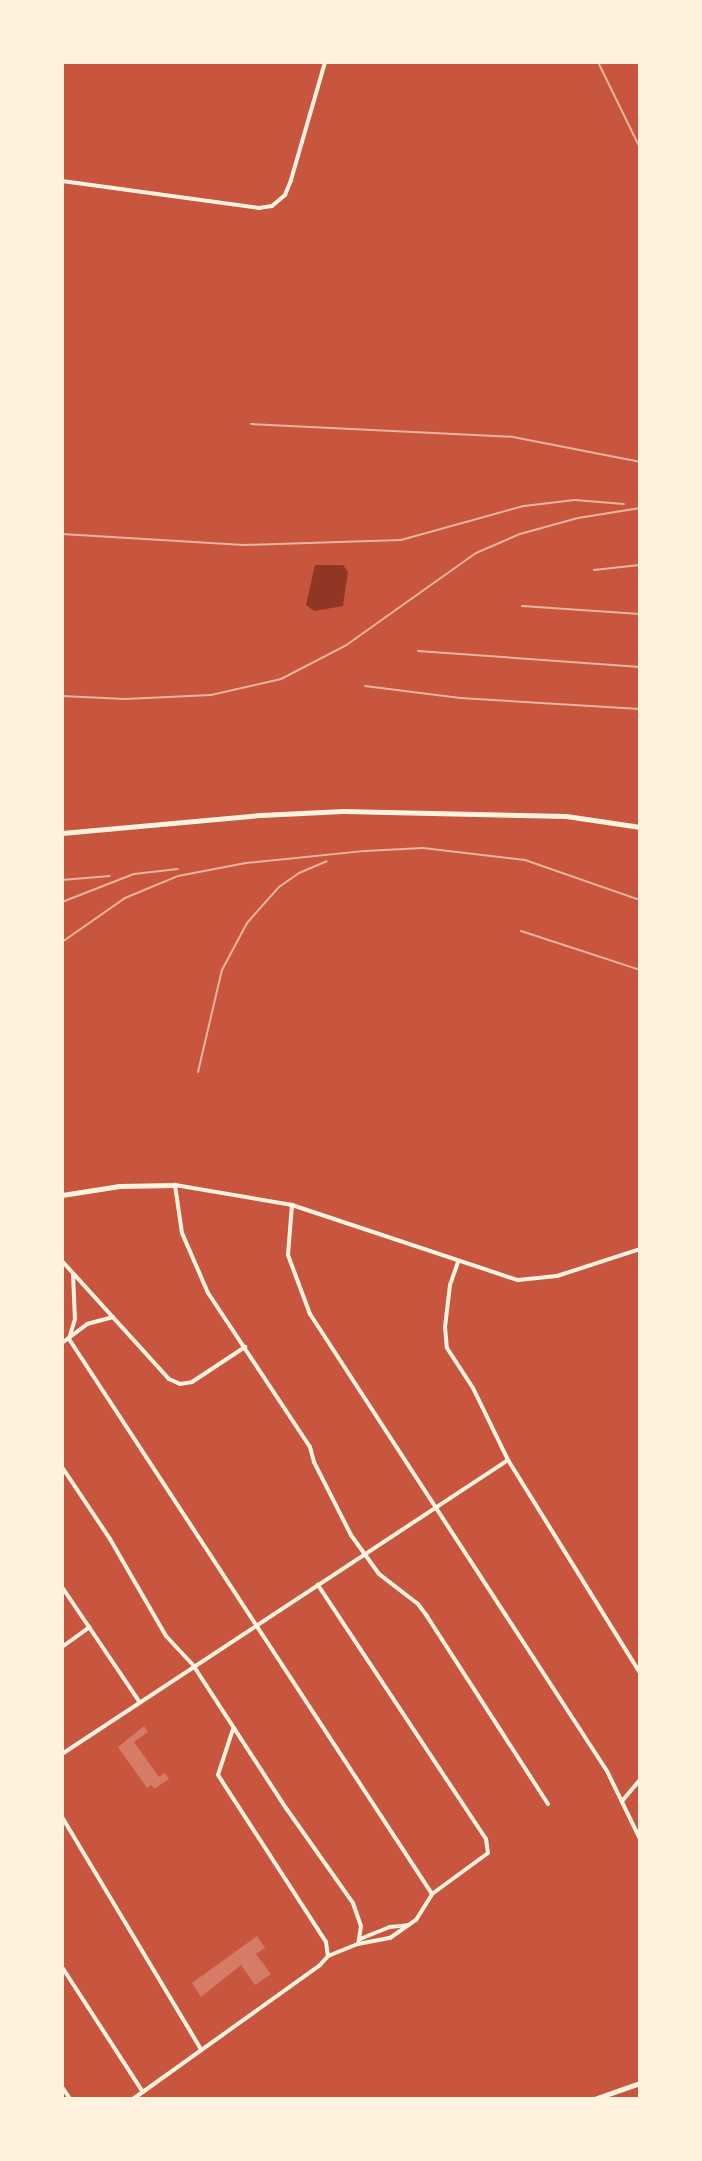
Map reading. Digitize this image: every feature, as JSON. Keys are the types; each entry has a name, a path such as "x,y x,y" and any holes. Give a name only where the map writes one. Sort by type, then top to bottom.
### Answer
{"street":[{"path":"62,181 259,208 272,206 285,195 325,62"},
{"path":"62,833 261,815 343,811 566,816 640,827"},
{"path":"175,1185 182,1233 208,1293 310,1447 314,1462 364,1556 386,1582 418,1604 427,1616 548,1804"},
{"path":"62,1195 119,1186 175,1185 292,1205 458,1262 531,1281 557,1276 640,1249"},
{"path":"292,1205 288,1255 310,1314 623,1800 640,1839"},
{"path":"62,1261 169,1379 180,1384 192,1382 245,1347"},
{"path":"458,1262 450,1285 445,1340 473,1388 508,1460 640,1673"},
{"path":"69,1339 75,1319 73,1274"},
{"path":"62,1343 87,1324 113,1317"},
{"path":"69,1339 432,1894"},
{"path":"62,1754 508,1460"},
{"path":"62,1467 110,1539 166,1636 193,1665 353,1903 361,1926 359,1942"},
{"path":"318,1585 490,1849 485,1857 432,1894 410,1924 378,1943 359,1942"},
{"path":"62,1587 139,1701"},
{"path":"62,1647 90,1627"},
{"path":"234,1728 218,1775 326,1942 328,1956"},
{"path":"623,1800 640,1780"},
{"path":"62,1817 201,2049"},
{"path":"133,2099 320,1965 328,1956 390,1927 410,1924"},
{"path":"62,1967 143,2092"},
{"path":"594,2099 640,2083"},
{"path":"62,2087 70,2099"},
{"path":"614,2091 620,2099"}],"shaded area":[{"path":"315,565 343,565 348,572 343,606 314,611 306,605"}],"building":[{"path":"144,1726 148,1732 134,1742 159,1777 165,1773 169,1779 154,1789 151,1785 147,1788 118,1747"},
{"path":"257,1936 265,1948 256,1954 271,1974 255,1985 241,1965 201,1997 192,1983"}],"railway":[{"path":"598,62 640,148"},
{"path":"251,424 513,437 640,462"},
{"path":"62,534 244,545 401,540 524,506 575,500 624,504"},
{"path":"62,696 125,699 211,695 281,679 345,646 476,553 520,534 578,518 640,508"},
{"path":"594,570 640,565"},
{"path":"522,606 640,614"},
{"path":"418,651 640,667"},
{"path":"365,686 460,698 640,709"},
{"path":"62,942 125,898 178,876 246,863 365,851 423,848 525,860 640,900"},
{"path":"198,1072 222,970 247,923 279,887 299,873 327,861"},
{"path":"62,902 134,874 178,869"},
{"path":"62,880 110,876"},
{"path":"521,931 640,970"}]}
